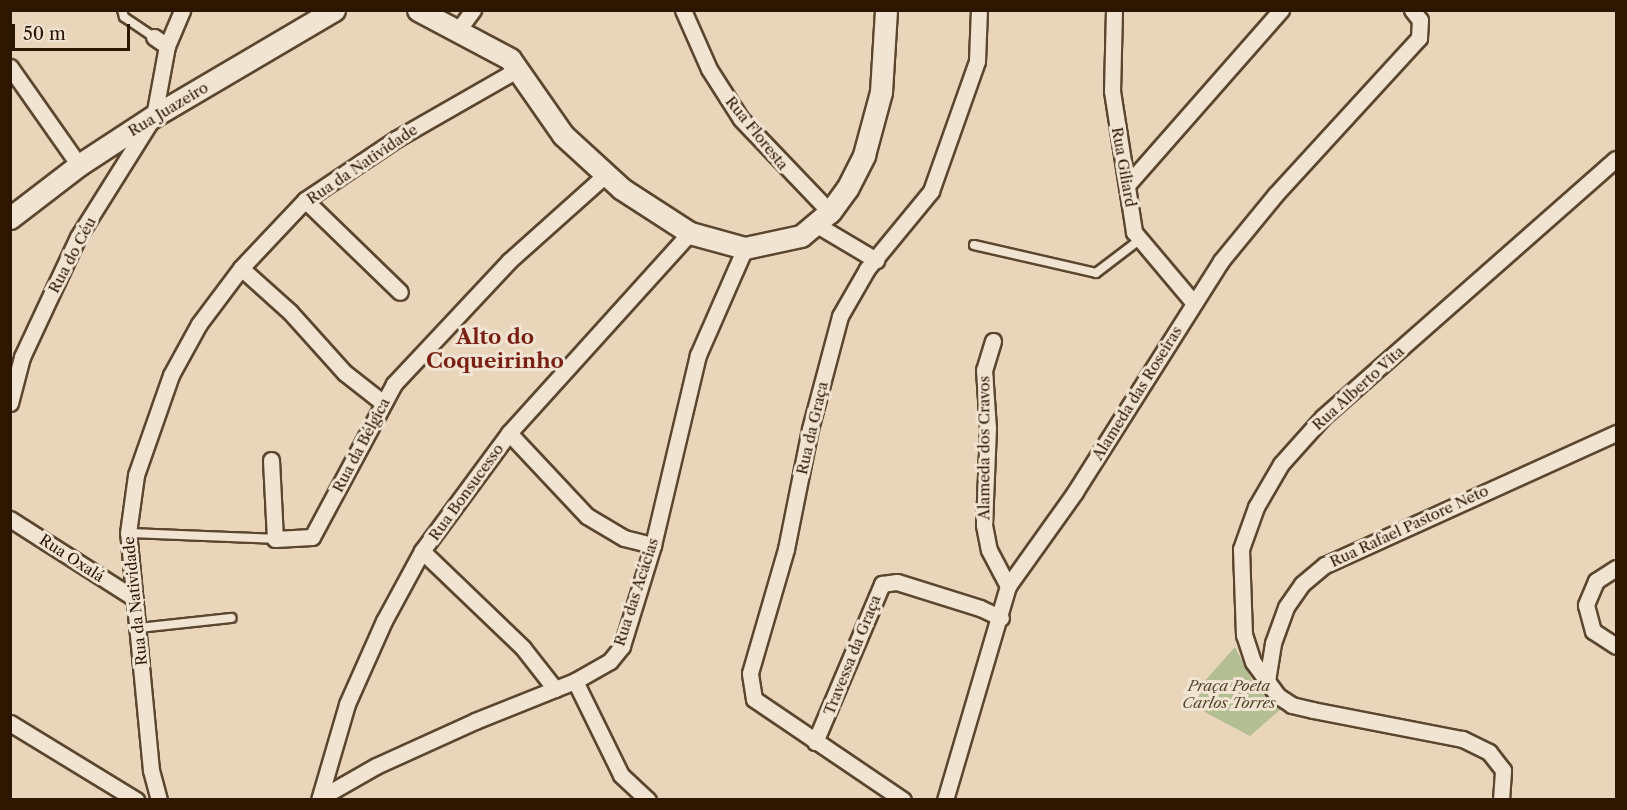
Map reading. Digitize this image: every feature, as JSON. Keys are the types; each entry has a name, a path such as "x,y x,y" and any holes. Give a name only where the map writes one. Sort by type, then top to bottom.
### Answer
{"main road":[{"name":"Rua Juazeiro","path":"10,218 79,165 154,116 334,10"},
{"path":"418,10 495,48 518,69 563,135 604,176 690,233 745,248 801,236 823,218 851,181 874,122 884,65 886,10"}],"street":[{"path":"154,116 167,46 182,10"},
{"path":"459,29 473,10"},
{"name":"Rua Floresta","path":"683,10 709,69 741,118 823,218 876,260"},
{"name":"Rua da Graça","path":"903,800 754,699 750,673 786,549 810,429 840,316 876,260 931,191 977,61 979,10"},
{"name":"Rua Giliard","path":"1114,10 1112,91 1138,241"},
{"path":"1128,184 1281,10"},
{"name":"Alameda das Roseiras","path":"945,800 1001,618 1008,586 1075,492 1221,261 1275,195 1419,38 1420,20 1412,10"},
{"path":"154,37 167,46"},
{"path":"10,67 17,90 79,165"},
{"name":"Rua da Natividade","path":"159,800 151,770 128,533 136,474 171,375 199,324 241,268 305,200 396,139 518,69"},
{"name":"Rua do Céu","path":"10,403 22,357 78,237 154,116"},
{"name":"Rua Alberto Vita","path":"1501,800 1503,770 1489,752 1462,739 1292,705 1278,696 1253,662 1244,635 1240,549 1256,507 1281,464 1323,417 1617,159"},
{"name":"Rua da Bélgica","path":"275,539 305,539 315,533 382,402 509,261 604,176"},
{"path":"305,200 400,292"},
{"name":"Rua Bonsucesso","path":"320,799 347,704 384,621 422,551 509,433 690,233"},
{"path":"1138,241 1193,302"},
{"name":"Rua das Acácias","path":"320,799 376,766 575,681 610,661 622,646 652,544 698,355 745,248"},
{"path":"241,268 290,312 345,373 382,402"},
{"name":"Alameda dos Cravos","path":"993,341 984,370 988,428 984,525 989,550 1008,586"},
{"path":"509,433 587,516 624,538 652,544"},
{"name":"Rua Rafael Pastore Neto","path":"1267,681 1273,643 1286,607 1302,584 1325,565 1617,433"},
{"path":"271,460 275,539"},
{"name":"Rua Oxalá","path":"10,519 134,598"},
{"path":"422,551 523,648 555,689"},
{"path":"1617,568 1596,581 1586,606 1593,631 1617,646"},
{"name":"Travessa da Graça","path":"815,742 882,584 897,582 980,608 1001,618"},
{"path":"575,681 621,775 648,800"},
{"path":"10,723 136,800"}],"lane":[{"path":"122,10 124,17 154,37"},
{"path":"974,245 1079,272 1096,273 1138,241"},
{"path":"128,533 275,539"},
{"path":"138,628 231,618"}],"green space":[{"name":"Praça Poeta Carlos Torres","path":"1235,647 1254,684 1283,707 1250,736 1186,702"}],"district":[{"name":"Alto do Coqueirinho","path":"495,349"}]}
